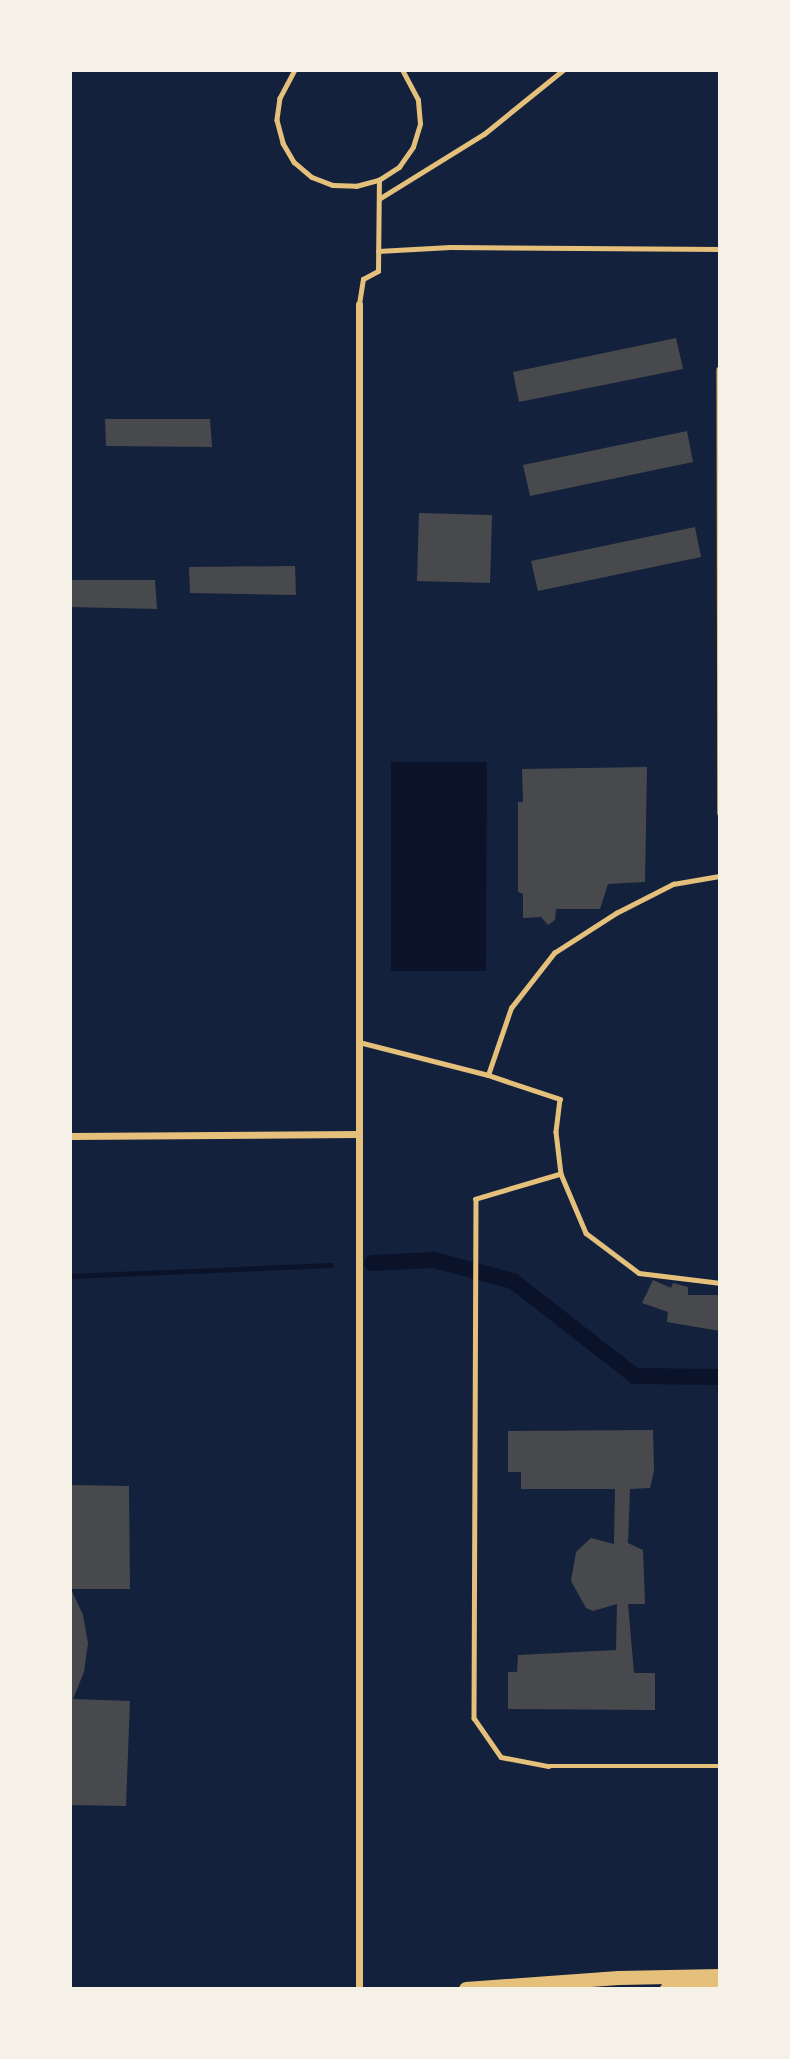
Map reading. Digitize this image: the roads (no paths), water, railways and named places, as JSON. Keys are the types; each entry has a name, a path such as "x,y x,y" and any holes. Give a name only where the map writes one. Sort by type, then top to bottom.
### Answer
{"main road":[{"path":"466,1989 619,1978 720,1976"},
{"path":"667,1989 720,1988"}],"street":[{"path":"359,304 359,1989"},
{"path":"70,1136 359,1134"}],"lane":[{"path":"295,70 279,98 277,120 283,142 294,162 312,177 333,185 356,186 379,180 398,167 413,147 420,124 418,100 402,70"},
{"path":"379,199 484,134 564,70"},
{"path":"359,304 363,279 378,271 379,180"},
{"path":"378,251 450,247 720,249"},
{"path":"719,369 720,813"},
{"path":"488,1075 511,1008 554,953 616,913 673,884 720,876"},
{"path":"359,1041 488,1075 560,1099 556,1132 561,1174 586,1233 639,1273 720,1283"},
{"path":"561,1174 476,1199 474,1718 501,1756 548,1766 720,1766"}],"water":[{"path":"391,762 487,762 486,971 391,971"}],"waterway":[{"path":"372,1263 434,1260 513,1281 635,1376 720,1377"},
{"path":"70,1276 331,1265"}]}
